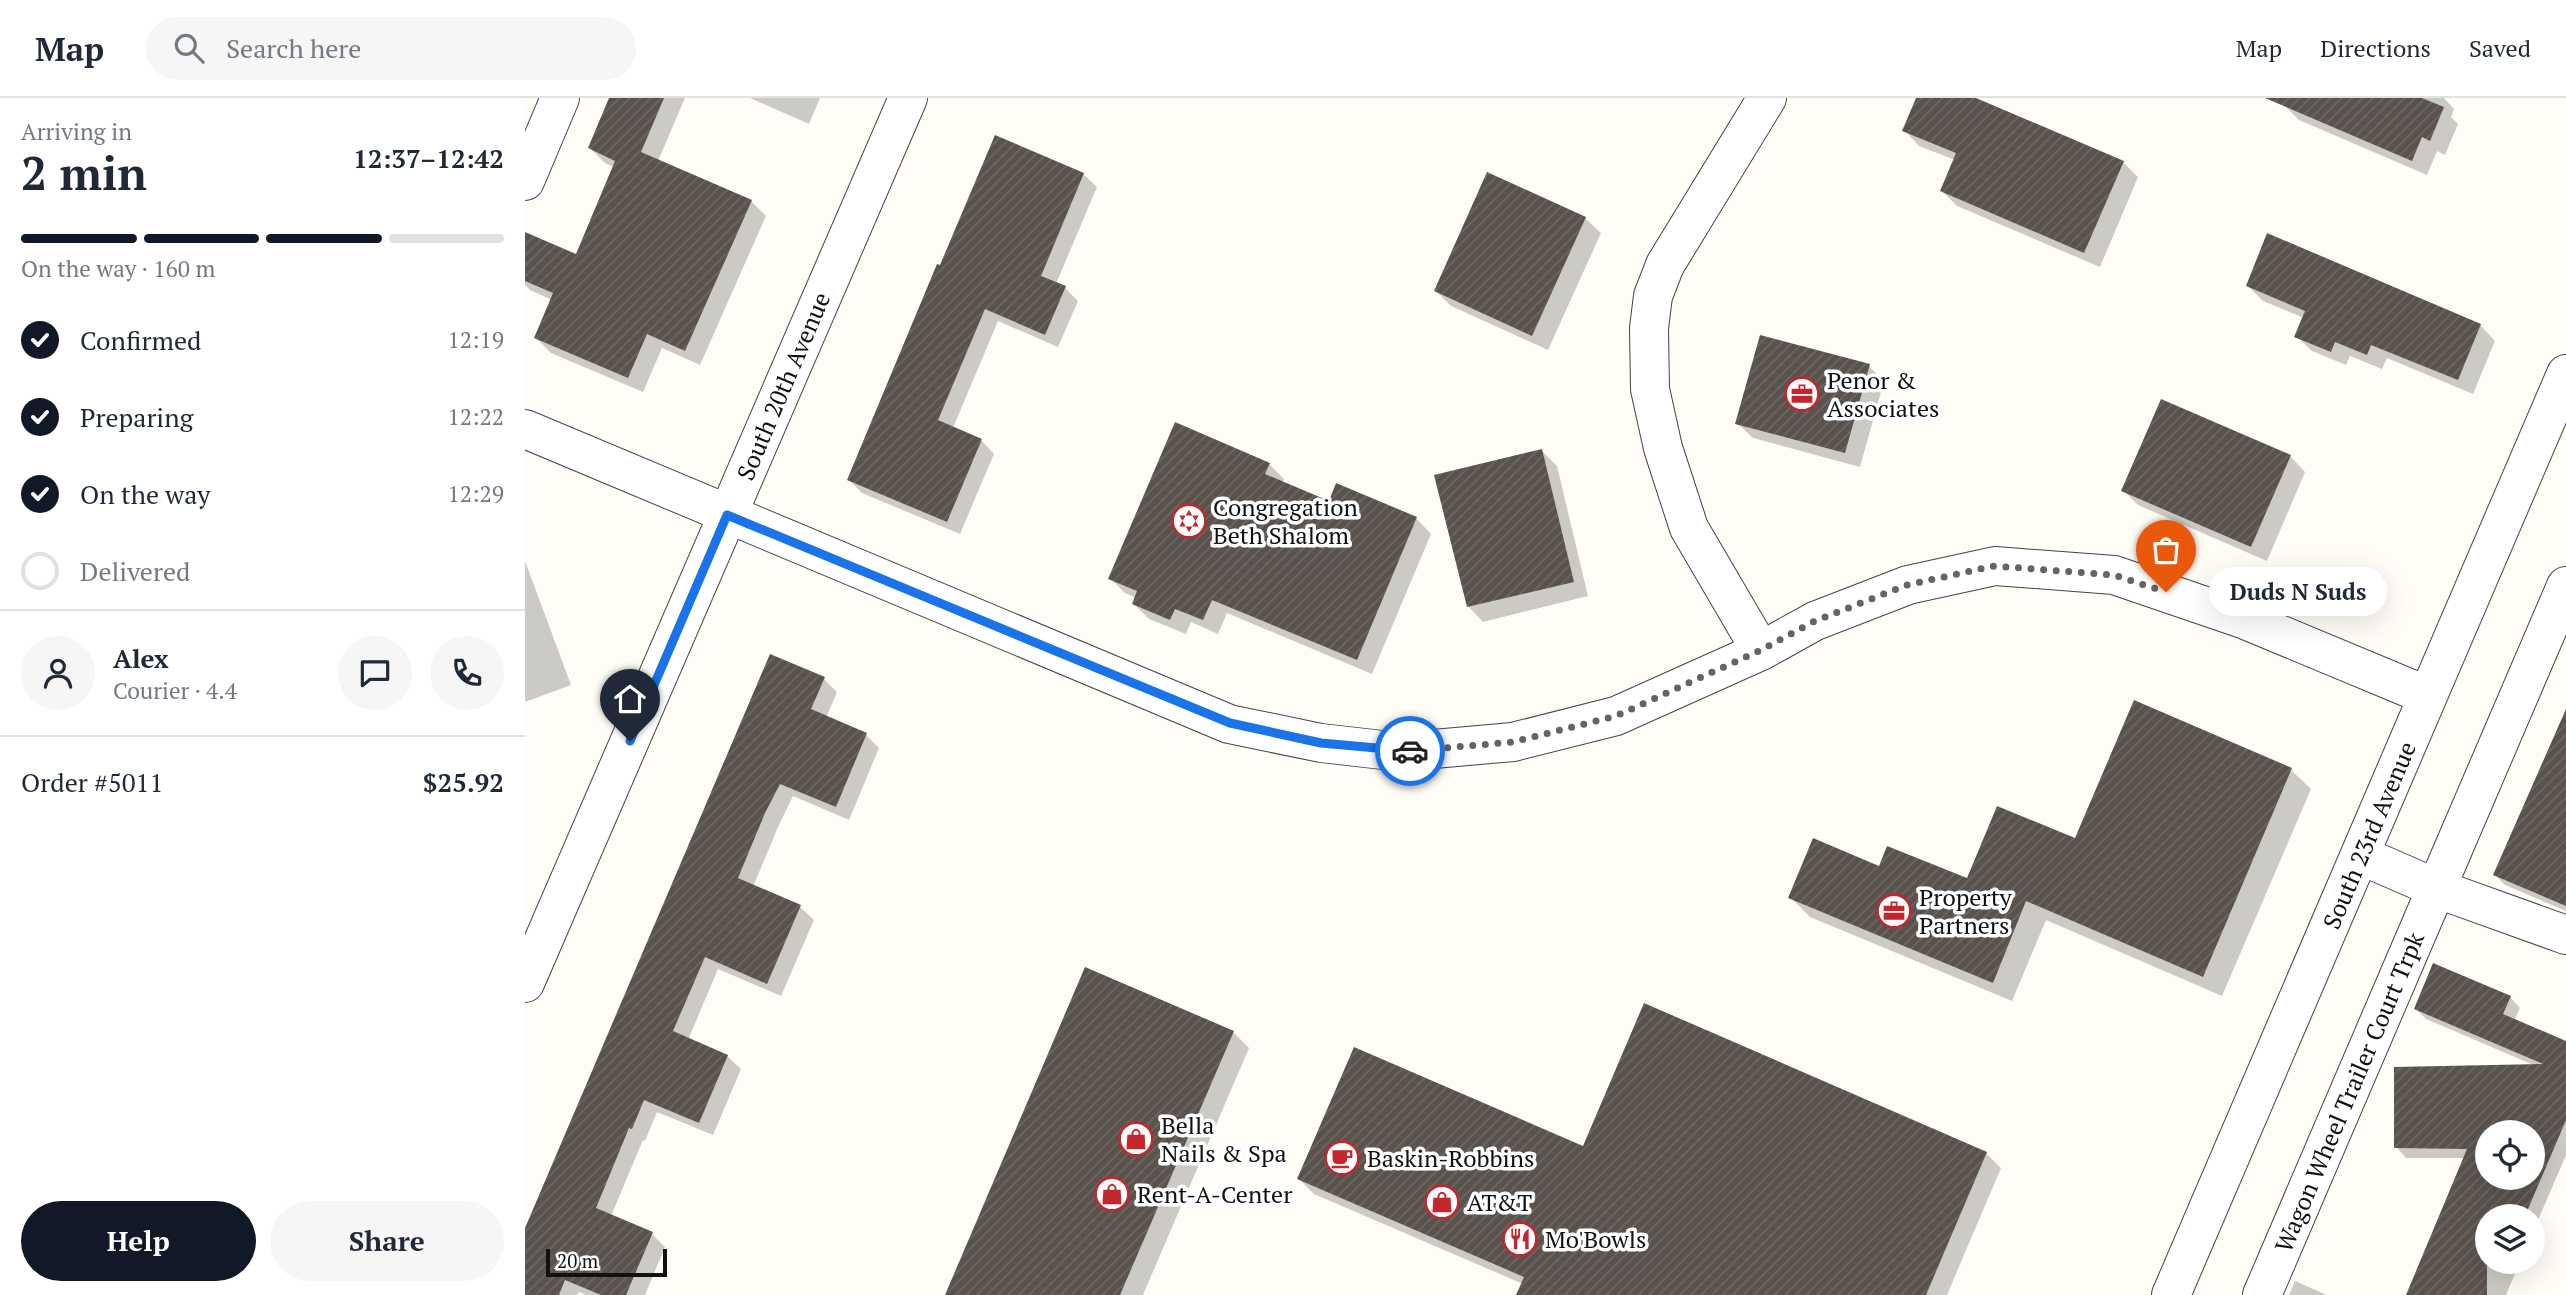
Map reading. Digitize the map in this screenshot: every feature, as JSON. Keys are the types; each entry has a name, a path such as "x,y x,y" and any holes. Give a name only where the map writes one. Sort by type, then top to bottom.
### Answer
{"street":[{"path":"525,181 561,98"},
{"name":"South 20th Avenue","path":"525,983 908,98"},
{"path":"1761,650 1689,528 1663,448 1650,389 1649,328 1653,296 1665,265 1767,98"},
{"name":"South 23rd Avenue","path":"2171,1295 2566,374"},
{"path":"525,429 1230,723 1321,743 1401,752 1513,742 1616,716 1761,650 1815,621 1907,585 1994,566 2114,575 2243,619 2428,696"},
{"name":"Wagon Wheel Trailer Court Trpk","path":"2262,1295 2392,986 2438,889 2566,586"},
{"path":"2360,855 2438,889 2566,934"}],"building":[{"path":"609,98 664,98 641,152 752,200 685,351 647,334 628,378 534,338 553,293 525,281 525,232 576,254 615,161 588,148"},
{"path":"1916,98 1976,98 2124,161 2084,253 1940,191 1956,153 1902,131"},
{"path":"2265,98 2422,98 2444,107 2430,141 2422,137 2412,161"},
{"path":"995,135 1084,173 1041,276 1066,286 1045,335 985,309 938,420 982,439 947,522 847,480 937,264 940,265"},
{"path":"1487,172 1586,217 1532,336 1434,291"},
{"path":"2267,233 2481,324 2458,380 2371,345 2367,355 2335,342 2331,352 2294,337 2305,311 2246,286"},
{"name":"Penor & Associates","path":"1760,335 1870,364 1845,453 1735,424"},
{"path":"2161,399 2291,455 2251,547 2121,491"},
{"path":"1175,422 1270,463 1265,474 1329,501 1336,483 1417,517 1357,660 1212,600 1203,620 1175,609 1170,620 1132,604 1137,591 1108,579"},
{"path":"1542,449 1574,582 1467,607 1434,475"},
{"path":"770,654 825,677 811,709 867,733 836,807 780,784 765,813 738,878 801,905 767,984 705,957 673,1031 728,1055 699,1123 644,1100 632,1129 629,1128 596,1208 653,1232 626,1295 601,1295 565,1280 559,1295 525,1295 525,1228"},
{"path":"2134,700 2292,768 2203,977 2026,901 1993,983 1788,898 1813,838 1879,866 1887,846 1967,878 1997,806 2075,838"},
{"path":"2566,709 2566,906 2493,875"},
{"path":"2433,963 2511,996 2503,1014 2566,1041 2566,1120 2545,1169 2545,1120 2475,1120 2475,1190 2536,1190 2530,1204 2475,1204 2475,1274 2487,1274 2487,1295 2406,1295 2467,1149 2394,1148 2394,1067 2543,1064 2414,1009"},
{"path":"1085,967 1234,1031 1120,1295 945,1295"},
{"path":"1644,1003 1987,1152 1926,1295 1516,1295 1524,1277 1297,1179 1354,1047 1583,1146"}],"way so far":[{"path":"1410,751 1513,742 1616,716 1761,650 1815,621 1907,585 1994,566 2114,575 2166,592"}],"place":[{"name":"Penor & Associates","path":"1802,394"},
{"name":"Congregation Beth Shalom","path":"1189,521"},
{"name":"Duds N Suds","path":"2166,592"},
{"name":"Property Partners","path":"1894,911"},
{"name":"Bella Nails & Spa","path":"1136,1139"},
{"name":"Baskin-Robbins","path":"1342,1158"},
{"name":"Rent-A-Center","path":"1112,1194"},
{"name":"AT&T","path":"1442,1202"},
{"name":"Mo'Bowls","path":"1520,1239"}],"route":[{"path":"630,741 727,515 769,530 1230,723 1321,743 1410,751"}]}
